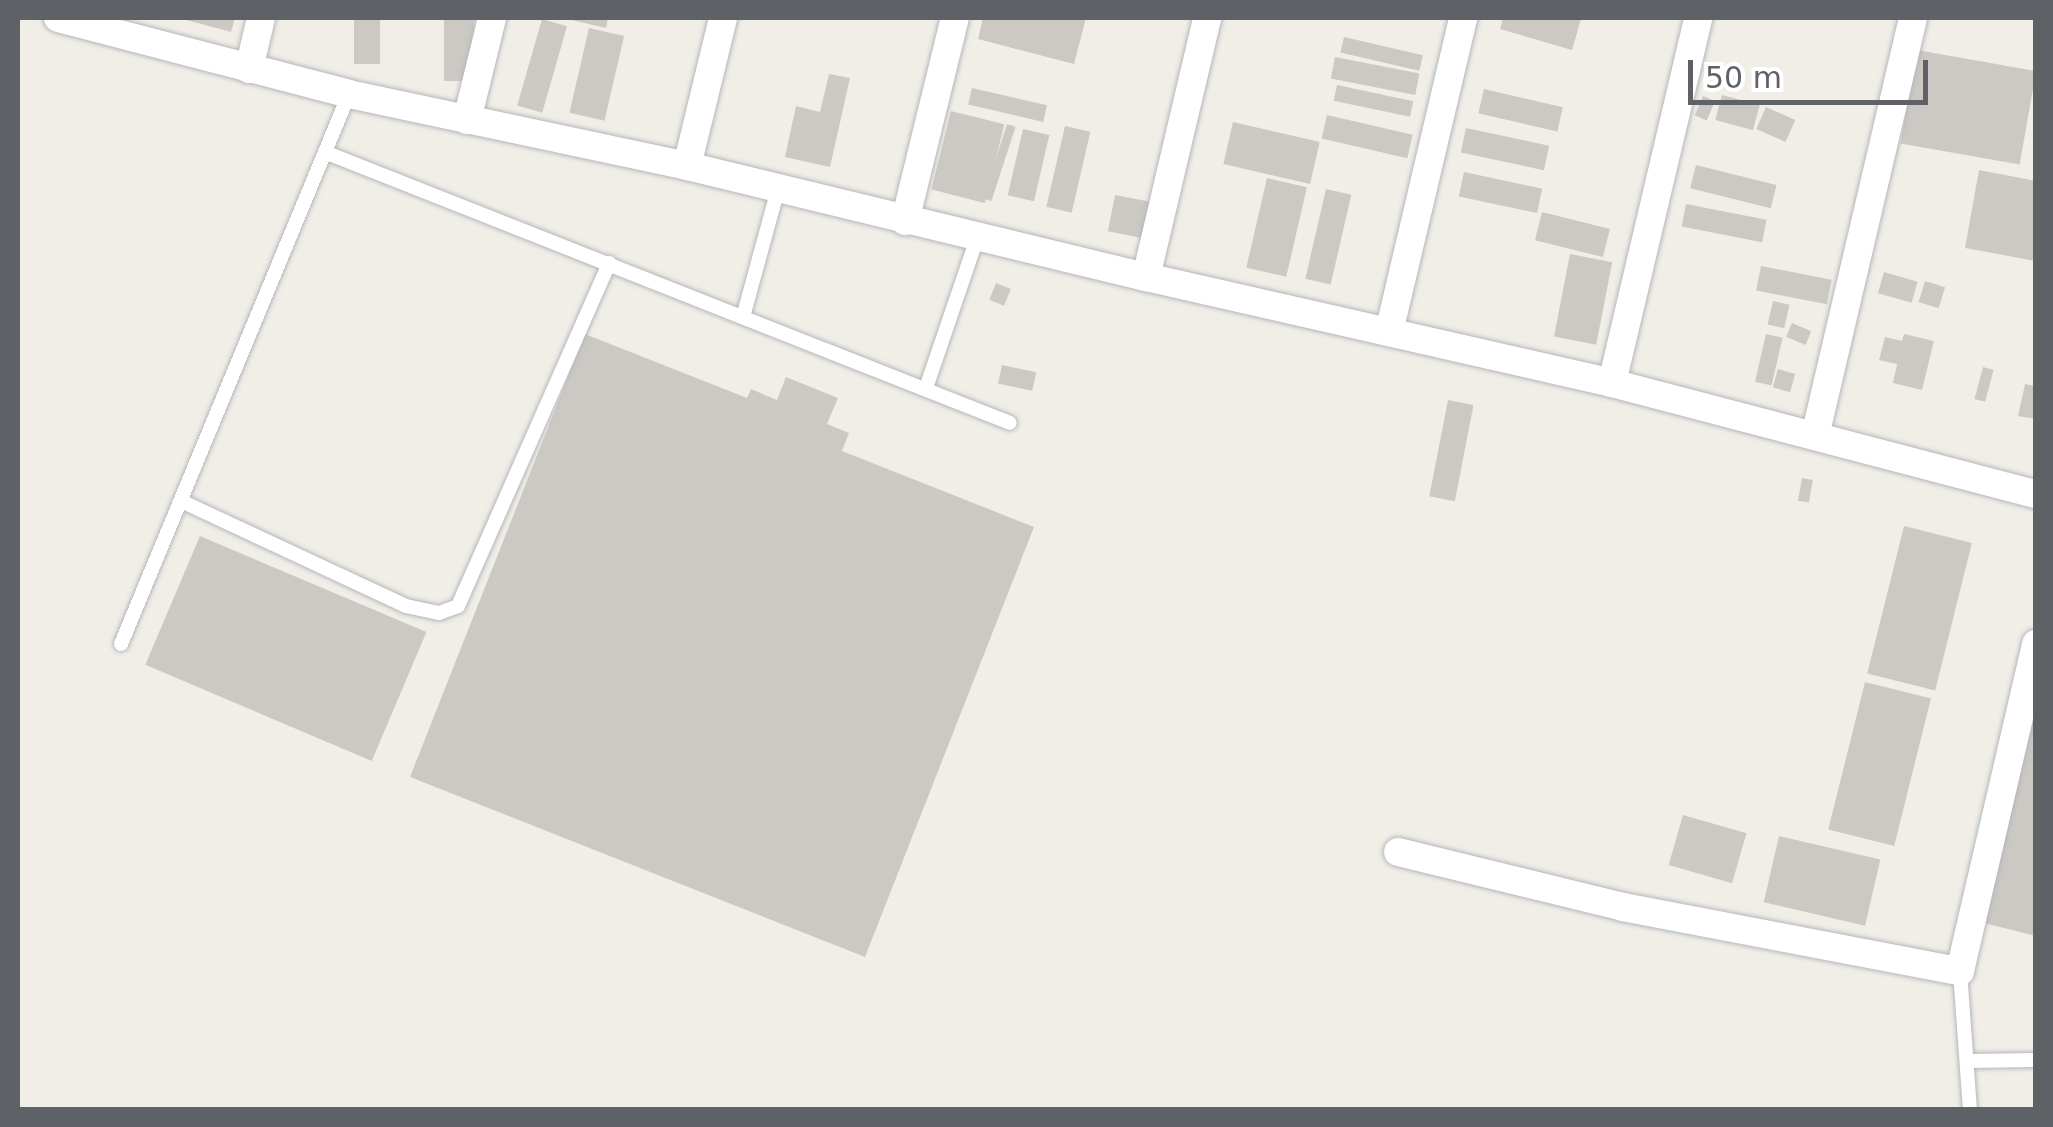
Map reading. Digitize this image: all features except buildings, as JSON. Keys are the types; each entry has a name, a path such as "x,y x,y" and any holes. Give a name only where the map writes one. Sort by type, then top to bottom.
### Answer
{"street":[{"path":"58,18 349,94 687,166 977,238 1612,383 2036,494"},
{"path":"249,69 261,18"},
{"path":"466,120 492,18"},
{"path":"687,166 722,18"},
{"path":"906,221 955,18"},
{"path":"1146,277 1207,18"},
{"path":"1389,332 1464,18"},
{"path":"1612,383 1698,18"},
{"path":"1815,436 1912,18"},
{"path":"1398,852 1623,907 1960,971 2036,644"}],"lane":[{"path":"122,644 349,94"},
{"path":"327,153 1010,423"},
{"path":"743,317 778,189"},
{"path":"926,388 977,238"},
{"path":"181,501 406,606 438,613 458,606 608,262"},
{"path":"1960,971 1970,1110"},
{"path":"1968,1061 2036,1060"}]}
